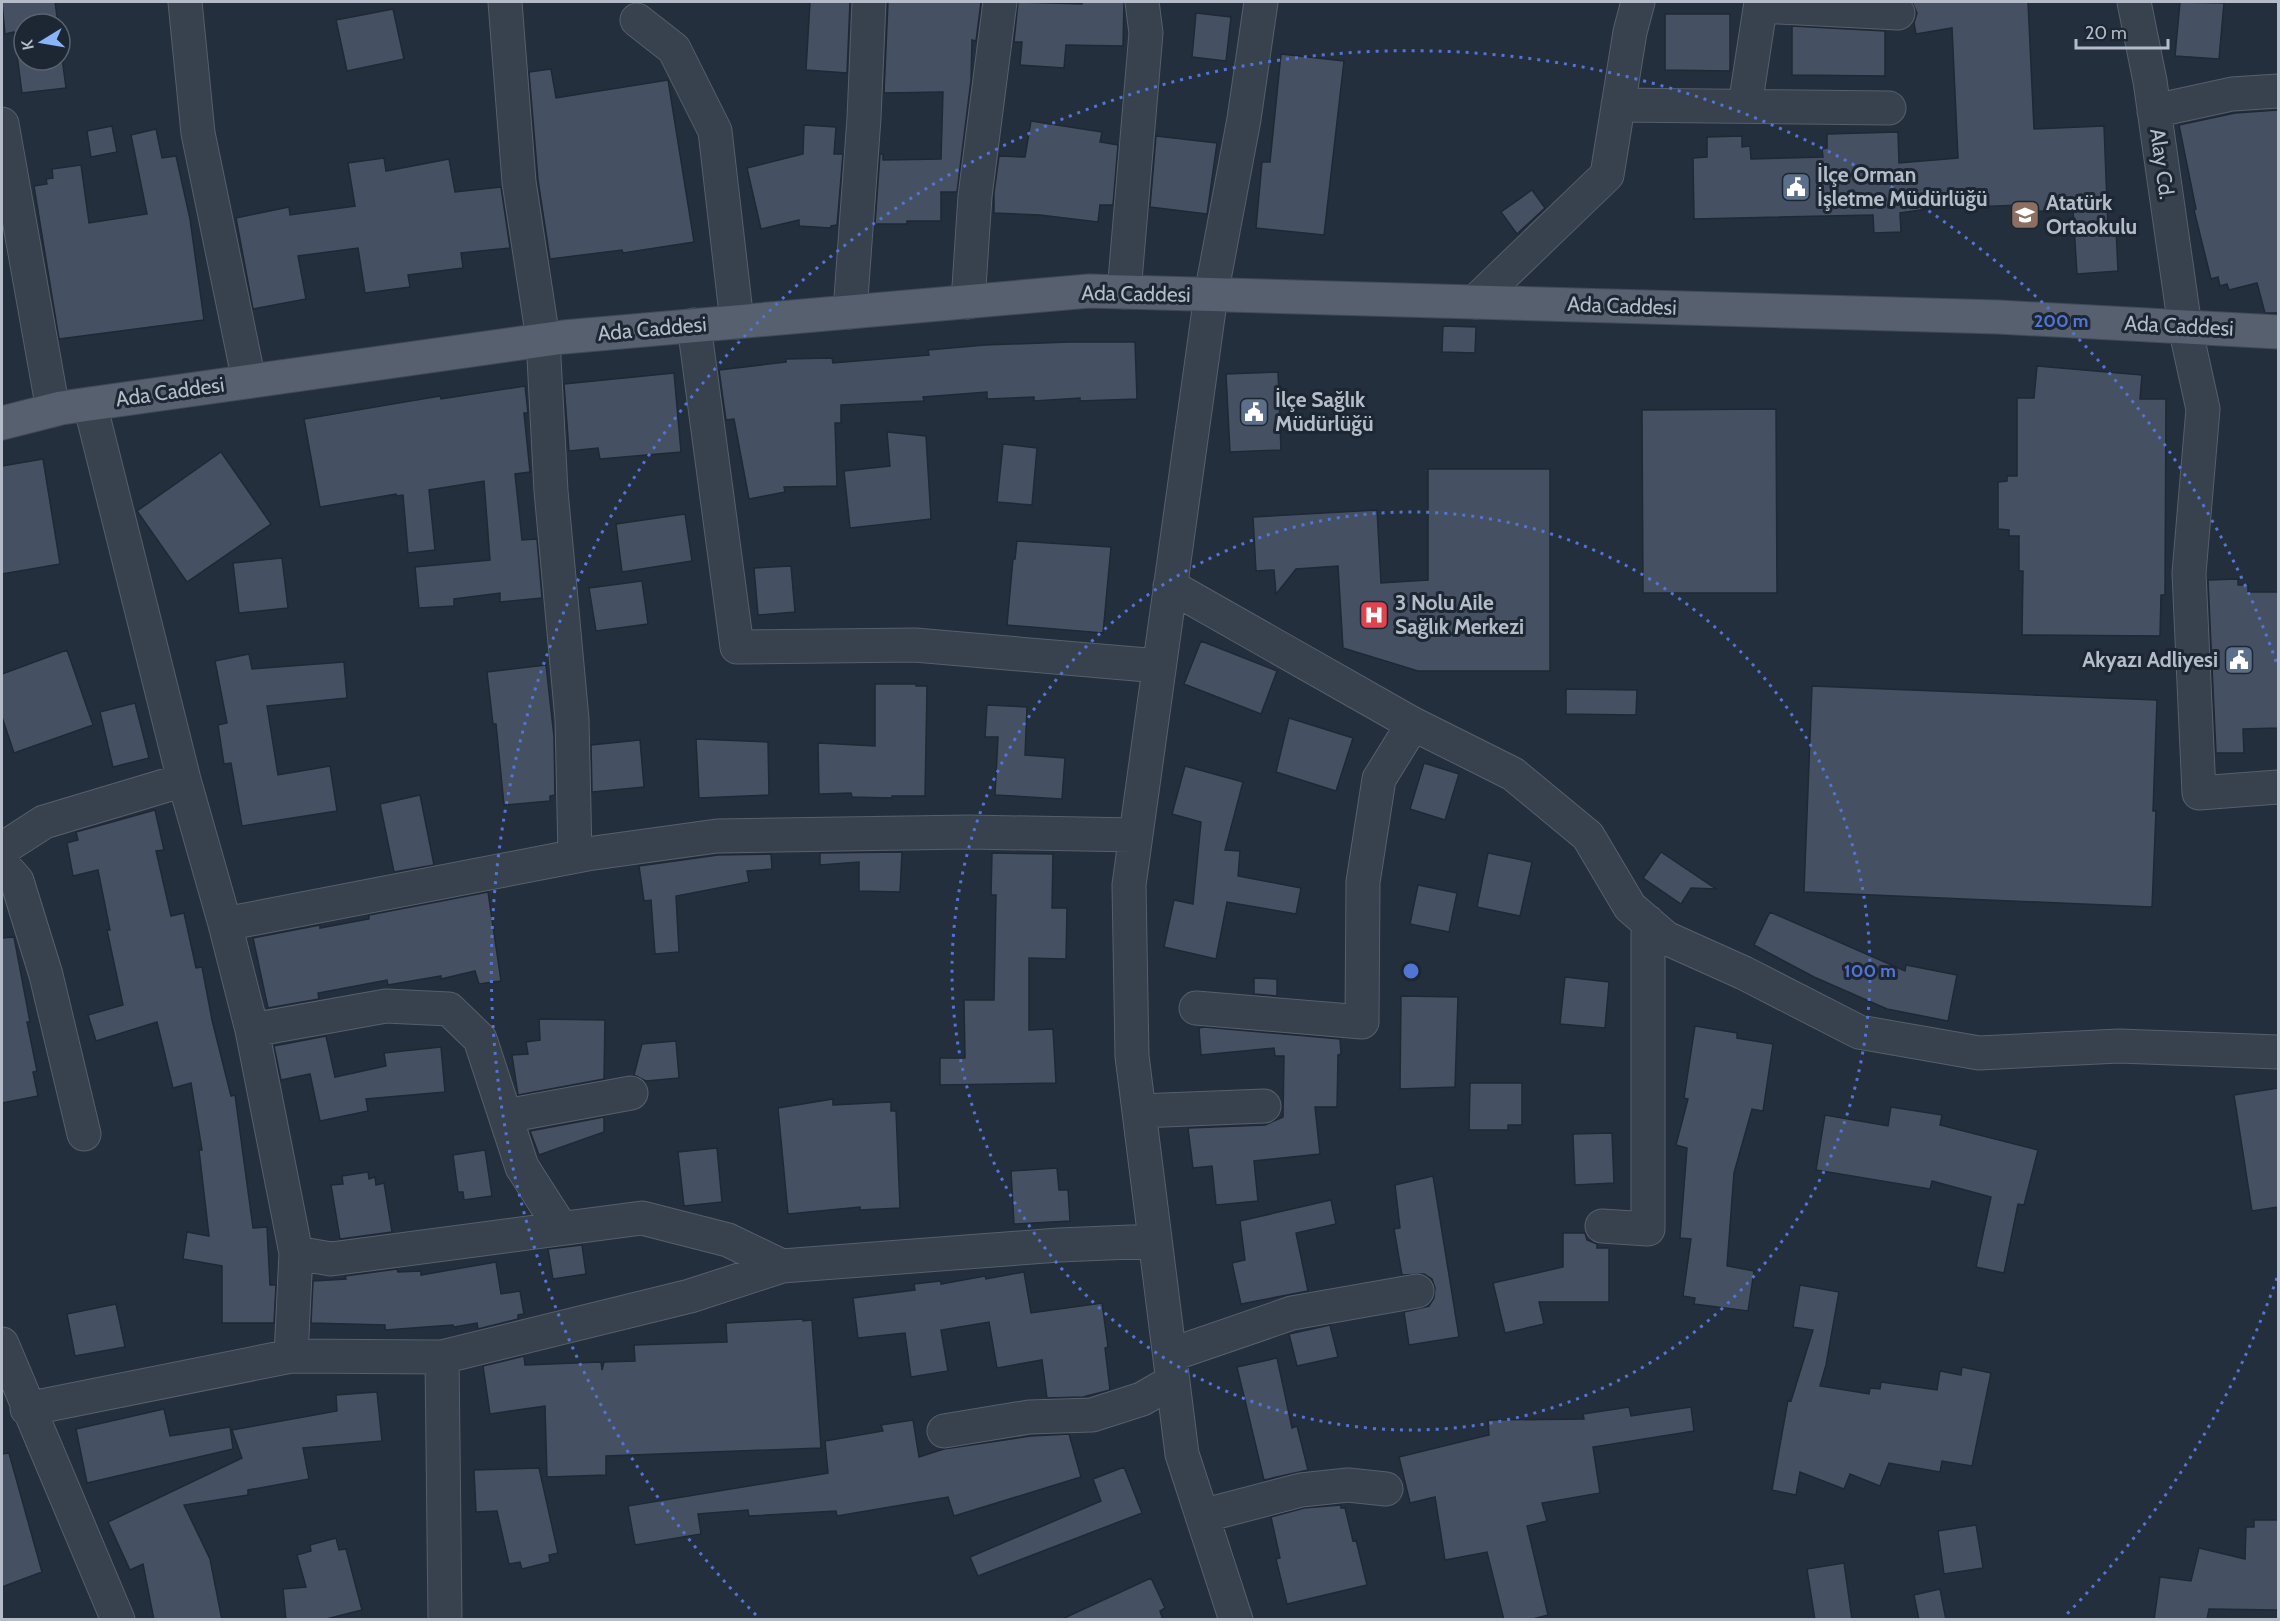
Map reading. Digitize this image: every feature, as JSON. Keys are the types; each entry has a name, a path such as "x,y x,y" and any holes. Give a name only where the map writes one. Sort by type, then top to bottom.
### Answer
{"main road":[{"name":"Ada Caddesi","path":"2,423 53,410 90,404 543,339 1089,291 1998,317 2278,332"}],"street":[{"path":"185,2 198,133 249,381"},
{"path":"505,2 519,182 543,339 551,491 572,719 575,856"},
{"path":"850,312 864,118 868,2"},
{"path":"968,302 975,196 1000,2"},
{"path":"1124,292 1146,33 1142,2"},
{"path":"1236,1620 1182,1454 1132,1056 1129,885 1211,295 1244,118 1261,2"},
{"path":"1475,302 1607,176 1630,32 1638,2"},
{"name":"Alay Cd.","path":"2134,2 2154,111 2186,327 2203,409 2189,573 2199,793 2278,787"},
{"path":"1745,106 1761,4 1898,13"},
{"path":"637,20 674,49 715,131 737,322"},
{"path":"2154,111 2232,94 2278,91"},
{"path":"1618,105 1889,108"},
{"path":"2,124 53,410"},
{"path":"694,325 737,647 915,645 1160,666"},
{"path":"90,404 184,780 252,1030 296,1253 291,1356"},
{"path":"1170,586 1413,724 1513,774 1588,836 1630,907 1666,938 1744,973 1859,1032 1979,1053 2119,1046 2278,1052"},
{"path":"1196,1008 1362,1022 1363,882 1379,779 1413,724"},
{"path":"2,849 44,822 184,780"},
{"path":"225,924 575,856 717,836 969,832 1136,835"},
{"path":"2,864 17,881 46,975 84,1134"},
{"path":"1602,1226 1648,1229 1648,922"},
{"path":"252,1030 386,1006 449,1009 480,1039 522,1167 561,1228"},
{"path":"506,1116 631,1093"},
{"path":"1139,1111 1264,1106"},
{"path":"296,1253 332,1259 642,1218 728,1240 782,1266"},
{"path":"27,1409 291,1356 442,1358 690,1296 782,1266 1059,1245 1155,1241"},
{"path":"944,1431 1029,1417 1092,1416 1142,1399 1171,1368 1292,1313 1417,1291"},
{"path":"2,1344 27,1409 118,1620"},
{"path":"442,1358 446,1620"},
{"path":"1202,1516 1301,1490 1348,1485 1386,1489"}],"building":[{"path":"2,2 55,2 56,12 12,12 12,32 5,34"},
{"path":"810,2 850,2 847,73 806,70"},
{"path":"888,2 981,2 976,41 972,40 971,80 957,192 941,192 941,221 875,224 880,154 883,154 883,160 941,159 943,92 884,93"},
{"path":"1018,2 1082,4 1082,2 1124,2 1123,46 1066,45 1064,68 1020,65 1022,42 1014,42"},
{"path":"1912,2 2028,2 2034,129 2104,126 2108,228 2116,228 2118,271 2077,274 2073,210 2019,212 2019,205 1928,209 1900,213 1901,232 1874,233 1873,215 1694,219 1693,158 1707,157 1707,137 1742,136 1742,147 1750,146 1751,159 1823,157 1822,149 1827,148 1827,134 1898,132 1899,163 1958,158 1952,28 1916,34 1914,23 1917,13"},
{"path":"2180,2 2224,3 2219,59 2175,56"},
{"path":"393,9 404,59 347,71 336,20"},
{"path":"1196,13 1231,17 1226,61 1192,57"},
{"path":"1665,14 1730,14 1730,71 1665,70"},
{"path":"1792,26 1885,31 1885,76 1792,75"},
{"path":"1281,54 1344,61 1324,235 1256,228 1262,162 1270,162"},
{"path":"551,69 556,98 668,80 694,242 623,253 622,250 550,259 538,180 529,72"},
{"path":"19,72 64,72 66,88 22,93"},
{"path":"2278,110 2278,313 2265,313 2257,283 2229,290 2227,284 2220,286 2218,277 2211,279 2194,210 2196,209 2179,125 2235,113"},
{"path":"1031,121 1102,132 1100,142 1118,145 1113,205 1100,205 1098,222 1040,215 994,213 999,156 1025,157"},
{"path":"804,125 836,127 834,154 843,154 837,225 831,228 799,226 799,220 761,229 747,168 803,154"},
{"path":"112,126 117,152 91,157 87,131"},
{"path":"156,129 162,158 176,156 190,219 204,320 59,339 34,186 47,184 46,179 53,178 52,169 81,165 89,223 147,214 131,135"},
{"path":"1156,136 1217,143 1207,214 1150,207"},
{"path":"384,158 386,171 449,159 455,192 501,187 510,248 461,253 463,268 408,275 410,287 365,293 358,248 298,256 306,299 253,309 236,218 289,207 290,215 355,206 348,163"},
{"path":"1532,190 1545,208 1517,234 1501,212"},
{"path":"1443,326 1476,327 1475,353 1442,352"},
{"path":"1069,342 1135,342 1137,399 1080,401 1080,398 1034,401 1034,397 987,399 987,392 923,397 924,401 841,405 841,423 835,423 837,486 784,487 785,492 749,499 734,419 726,420 719,370 786,362 786,359 832,358 833,363 929,355 928,350"},
{"path":"2037,366 2142,375 2140,399 2166,399 2165,595 2161,595 2160,636 2022,635 2023,571 2019,571 2019,536 2009,536 2009,530 1998,529 1998,482 2007,481 2007,476 2017,476 2017,398 2034,398"},
{"name":"İlçe Sağlık Müdürlüğü","path":"1278,372 1281,450 1230,452 1226,374"},
{"path":"674,373 681,452 600,459 598,448 569,451 564,384"},
{"path":"525,386 528,413 524,413 530,472 515,474 522,540 537,539 542,598 500,602 500,593 454,599 454,606 419,608 415,567 490,560 484,481 429,490 435,550 408,553 403,495 397,496 396,494 320,507 304,419 440,396 441,399"},
{"path":"1776,409 1777,593 1643,593 1642,410"},
{"path":"887,432 926,436 931,519 850,528 844,471 890,466"},
{"path":"1003,444 1037,448 1032,505 997,502"},
{"path":"221,452 271,524 187,582 137,511"},
{"path":"43,459 60,564 2,574 2,466"},
{"path":"1428,469 1550,469 1550,671 1418,671 1343,648 1338,566 1296,569 1276,594 1274,570 1256,571 1253,517 1377,510 1381,583 1428,580"},
{"path":"685,514 692,561 622,572 616,524"},
{"path":"1017,541 1111,547 1103,633 1007,625 1013,559 1015,559"},
{"path":"282,558 288,608 239,613 233,563"},
{"path":"791,566 795,612 758,615 754,568"},
{"name":"Akyazı Adliyesi","path":"2238,579 2238,585 2248,585 2248,592 2278,592 2278,728 2243,729 2244,753 2216,753 2208,580"},
{"path":"642,581 648,624 596,631 589,588"},
{"path":"1201,641 1277,671 1261,714 1184,684"},
{"path":"67,650 93,725 14,753 2,717 2,674"},
{"path":"249,654 252,669 344,662 347,698 267,706 278,775 330,766 337,811 242,826 231,763 224,764 218,725 227,723 215,661"},
{"path":"546,665 554,737 555,795 550,796 550,801 504,805 496,724 493,724 487,672"},
{"path":"875,684 927,686 925,796 892,796 892,798 852,797 851,793 819,794 818,743 875,746"},
{"path":"1812,686 2157,700 2152,907 1804,892"},
{"path":"1566,689 1637,690 1636,715 1566,714"},
{"path":"135,703 149,758 113,767 100,712"},
{"path":"987,705 1027,707 1025,755 1065,758 1062,799 995,795 998,737 985,737"},
{"path":"1289,718 1353,738 1336,791 1276,772"},
{"path":"696,739 768,742 769,795 699,798"},
{"path":"640,740 644,787 592,792 591,745"},
{"path":"1424,763 1459,774 1445,820 1410,809"},
{"path":"1185,766 1243,782 1225,850 1240,851 1238,876 1301,888 1296,914 1227,902 1216,959 1164,947 1174,900 1193,904 1201,822 1172,814"},
{"path":"420,795 434,865 394,872 380,804"},
{"path":"155,810 164,850 156,851 171,916 184,913 196,968 202,967 212,1020 231,1096 235,1095 253,1228 267,1227 270,1285 276,1285 274,1323 222,1323 222,1266 183,1259 187,1232 209,1236 199,1150 202,1150 191,1083 173,1088 157,1022 96,1041 88,1015 123,1005 107,930 110,930 98,870 73,876 67,843 78,840 76,832"},
{"path":"902,852 900,892 859,891 859,862 820,865 820,853"},
{"path":"1661,852 1716,889 1691,888 1681,904 1643,878"},
{"path":"992,853 1053,854 1052,908 1067,908 1066,959 1029,958 1029,1030 1053,1029 1056,1083 940,1085 940,1058 965,1058 964,1000 994,1000 996,895 991,895"},
{"path":"1488,853 1532,862 1520,916 1477,907"},
{"path":"771,854 772,869 747,871 749,882 676,896 679,952 655,954 651,900 644,901 639,866 718,855"},
{"path":"1418,885 1457,893 1449,932 1410,924"},
{"path":"488,892 501,981 479,984 475,971 441,979 441,976 388,985 387,980 318,993 319,999 268,1008 253,938 320,925 320,928 369,919 369,915"},
{"path":"1770,912 1905,971 1906,965 1957,975 1948,1021 1887,1009 1814,977 1754,945"},
{"path":"14,937 30,1022 27,1022 37,1071 33,1072 38,1096 2,1103 2,938"},
{"path":"1565,977 1609,982 1605,1028 1560,1024"},
{"path":"1254,978 1277,979 1277,996 1254,994"},
{"path":"1401,996 1458,997 1455,1087 1400,1089"},
{"path":"539,1019 605,1020 604,1079 518,1095 512,1055 528,1054 526,1042 540,1040"},
{"path":"1695,1026 1737,1033 1737,1038 1773,1044 1763,1111 1752,1109 1734,1173 1727,1266 1754,1271 1748,1311 1694,1304 1695,1298 1683,1296 1691,1239 1680,1238 1687,1148 1676,1145 1688,1099 1684,1098"},
{"path":"1199,1028 1340,1039 1337,1107 1315,1107 1320,1154 1254,1161 1258,1201 1216,1205 1212,1166 1193,1168 1188,1128 1265,1125 1283,1117 1284,1056 1275,1056 1274,1048 1201,1055"},
{"path":"326,1036 335,1077 386,1066 384,1053 441,1047 445,1092 366,1099 368,1111 320,1121 310,1074 281,1080 274,1046"},
{"path":"676,1041 679,1078 646,1081 634,1075 642,1044"},
{"path":"1470,1083 1522,1083 1522,1125 1508,1125 1508,1130 1469,1130"},
{"path":"2278,1088 2278,1207 2252,1211 2234,1095"},
{"path":"833,1099 833,1105 891,1102 891,1111 896,1111 900,1208 860,1210 860,1207 788,1214 778,1108"},
{"path":"1891,1107 1942,1115 1940,1125 2038,1150 2024,1205 2018,1204 2004,1273 1976,1267 1991,1197 1932,1181 1930,1189 1816,1170 1825,1115 1888,1126"},
{"path":"604,1117 604,1132 539,1155 530,1131"},
{"path":"1612,1133 1614,1183 1575,1185 1573,1134"},
{"path":"717,1148 722,1202 684,1206 678,1152"},
{"path":"485,1150 492,1196 464,1200 463,1192 458,1192 453,1155"},
{"path":"1057,1168 1059,1190 1068,1190 1070,1221 1014,1224 1011,1171"},
{"path":"368,1172 369,1179 375,1177 376,1185 384,1183 392,1232 340,1239 331,1185 343,1184 342,1176"},
{"path":"1433,1176 1459,1337 1409,1345 1404,1312 1429,1306 1434,1298 1435,1288 1432,1279 1424,1274 1402,1275 1394,1229 1400,1228 1395,1185"},
{"path":"1331,1200 1336,1224 1296,1233 1308,1291 1241,1304 1232,1263 1245,1260 1240,1221"},
{"path":"1563,1233 1585,1233 1587,1240 1597,1244 1597,1248 1609,1248 1609,1302 1539,1302 1544,1324 1505,1333 1493,1283 1563,1267"},
{"path":"582,1245 586,1274 553,1279 548,1249"},
{"path":"496,1262 501,1294 520,1291 524,1314 518,1315 518,1319 478,1329 477,1323 454,1327 453,1325 385,1330 385,1325 311,1323 313,1281 346,1279 345,1276 397,1269 398,1272 421,1271 421,1275"},
{"path":"1024,1272 1031,1313 1102,1303 1108,1347 1105,1348 1110,1390 1083,1397 1047,1398 1042,1360 997,1368 989,1322 941,1330 948,1371 911,1377 905,1333 858,1338 853,1298 915,1290 914,1284 941,1281 941,1284"},
{"path":"1800,1285 1839,1292 1820,1386 1869,1394 1870,1388 1880,1389 1881,1382 1937,1390 1940,1371 1961,1375 1962,1367 1991,1373 1972,1466 1942,1461 1940,1472 1889,1463 1880,1486 1850,1474 1844,1489 1800,1472 1796,1495 1772,1490 1788,1400 1791,1401 1813,1330 1793,1327"},
{"path":"116,1304 125,1347 75,1356 67,1314"},
{"path":"803,1319 803,1321 812,1320 821,1448 606,1456 606,1475 547,1477 545,1406 490,1414 483,1366 524,1356 525,1365 601,1362 602,1370 604,1362 635,1361 634,1345 727,1342 726,1323"},
{"path":"1330,1325 1338,1357 1297,1366 1289,1334"},
{"path":"1277,1358 1292,1428 1297,1426 1308,1470 1264,1480 1237,1367"},
{"path":"377,1392 382,1441 303,1448 309,1479 248,1490 248,1495 184,1505 210,1559 222,1620 154,1620 143,1564 130,1570 108,1522 242,1458 232,1430 337,1411 336,1395"},
{"path":"1629,1407 1631,1416 1691,1407 1694,1431 1593,1447 1600,1493 1542,1503 1547,1521 1527,1526 1548,1615 1529,1620 1504,1620 1487,1552 1445,1560 1435,1497 1410,1503 1399,1457 1489,1435 1488,1420 1584,1419 1583,1414"},
{"path":"164,1409 170,1436 230,1427 233,1449 87,1483 76,1429"},
{"path":"913,1420 919,1457 944,1449 1031,1436 1069,1434 1081,1477 954,1516 948,1497 837,1516 836,1511 749,1516 748,1510 698,1514 701,1534 635,1545 628,1506 828,1473 825,1441 883,1431 881,1425"},
{"path":"9,1453 42,1572 2,1587 2,1454"},
{"path":"1124,1467 1142,1513 978,1576 970,1557 1101,1501 1093,1479"},
{"path":"539,1468 558,1553 549,1555 550,1562 522,1569 520,1562 509,1564 497,1511 476,1512 474,1470"},
{"path":"1341,1505 1341,1508 1345,1508 1353,1541 1356,1540 1367,1585 1287,1604 1276,1559 1280,1558 1271,1517 1304,1508"},
{"path":"2254,1520 2278,1520 2278,1610 2209,1609 2207,1620 2154,1620 2160,1577 2191,1581 2199,1548 2245,1559 2246,1527 2254,1527"},
{"path":"1976,1525 1983,1568 1944,1574 1938,1531"},
{"path":"336,1538 339,1550 346,1549 362,1610 322,1620 286,1620 283,1589 306,1587 297,1555 311,1551 310,1545"},
{"path":"1844,1563 1852,1620 1815,1620 1807,1569"},
{"path":"1151,1578 1165,1608 1160,1611 1163,1620 1060,1620"},
{"path":"1940,1589 1946,1620 1919,1620 1914,1595"}],"place":[{"name":"İlçe Orman İşletme Müdürlüğü","path":"1796,187"},
{"name":"Atatürk Ortaokulu","path":"2025,215"},
{"name":"İlçe Sağlık Müdürlüğü","path":"1254,412"},
{"name":"3 Nolu Aile Sağlık Merkezi","path":"1374,615"},
{"name":"Akyazı Adliyesi","path":"2239,660"}]}
